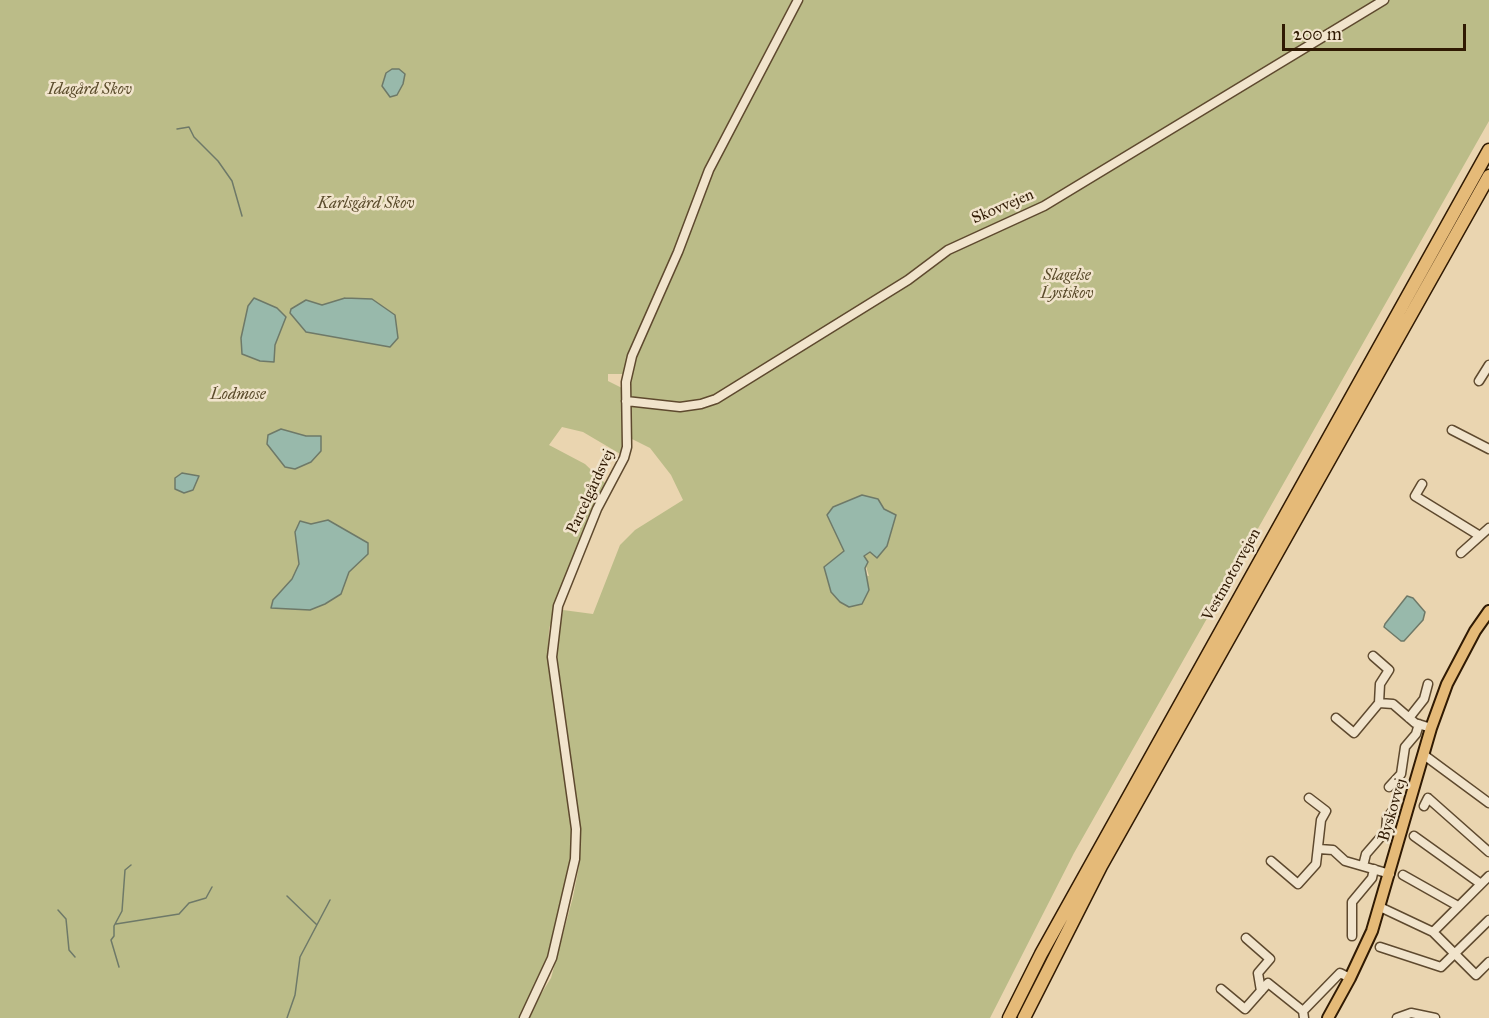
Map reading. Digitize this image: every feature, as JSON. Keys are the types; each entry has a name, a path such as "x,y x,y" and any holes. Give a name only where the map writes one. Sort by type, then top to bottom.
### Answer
{"highway":[{"name":"Vestmotorvejen","path":"1009,1018 1064,912 1489,150"},
{"name":"Vestmotorvejen","path":"1024,1018 1101,866 1489,176"}],"main road":[{"name":"Byskovvej","path":"1328,1018 1350,978 1380,907 1431,728 1459,660 1489,611"}],"street":[{"name":"Parcelgårdsvej","path":"524,1018 552,958 575,859 576,829 552,657 553,630 558,606 597,509 624,458 627,447 626,382 632,356 678,252 709,170 798,0"},
{"name":"Skovvejen","path":"626,400 680,407 701,405 716,399 908,280 948,250 1044,206 1384,0"},
{"path":"1479,381 1489,366"},
{"path":"1452,429 1489,449"},
{"path":"1422,484 1415,496 1480,536"},
{"path":"1461,553 1489,528"},
{"path":"1336,718 1354,733 1379,703 1380,684 1389,670 1373,656"},
{"path":"1409,718 1424,699 1428,684"},
{"path":"1379,703 1394,704 1409,718 1431,728"},
{"path":"1389,787 1401,774 1405,747 1416,734 1419,724"},
{"path":"1424,755 1489,803"},
{"path":"1271,861 1298,884 1316,864 1321,820 1326,811 1309,798"},
{"path":"1424,806 1428,798 1489,852"},
{"path":"1363,866 1366,854 1386,831 1387,818 1395,808"},
{"path":"1414,836 1481,884"},
{"path":"1319,849 1333,850 1345,861 1390,874"},
{"path":"1352,936 1352,902 1372,878 1374,869"},
{"path":"1403,875 1458,906"},
{"path":"1433,932 1489,876"},
{"path":"1380,907 1433,932 1476,975 1489,962"},
{"path":"1380,947 1441,967 1489,920"},
{"path":"1246,938 1270,959 1258,974 1261,991"},
{"path":"1221,989 1245,1009 1268,984 1304,1015 1340,973 1350,978"},
{"path":"1397,1018 1411,1013 1435,1018"}],"green space":[{"path":"0,0 792,0 705,167 669,265 624,374 608,374 608,381 624,389 625,438 622,455 583,432 562,427 549,445 585,464 606,484 567,572 549,629 548,654 572,833 570,870 550,960 520,1018 0,1018"},
{"name":"Slagelse Lystskov","path":"802,0 1489,0 1489,121 1074,853 990,1018 526,1018 551,978 579,866 580,830 555,657 563,610 593,614 620,545 635,530 683,500 671,475 650,448 630,438 629,390 634,363 676,269 719,158","holes":["884,509 896,515 876,557 870,552 863,557 869,576 824,567 844,551"]}],"shaded area":[{"path":"392,69 399,69 405,74 397,95 390,97 382,86 386,73"},
{"path":"254,298 277,308 286,317 275,345 274,362 260,361 242,354 241,338 248,306"},
{"path":"345,298 372,299 395,315 398,338 390,347 306,332 290,313 291,309 306,300 322,305"},
{"path":"281,429 306,436 321,436 321,451 311,462 295,469 285,467 267,444 268,435"},
{"path":"182,473 199,476 193,490 184,493 175,489 175,478"},
{"path":"862,495 878,499 884,509 896,515 887,546 877,558 870,552 864,556 868,562 865,568 869,590 862,604 849,607 840,602 831,592 824,567 844,551 827,515 833,507"},
{"path":"328,520 368,543 368,554 349,572 341,594 325,604 310,610 271,608 273,600 292,579 299,564 295,532 300,521 311,524"},
{"path":"1407,596 1413,598 1425,612 1423,620 1404,641 1401,641 1384,627"}],"waterway":[{"path":"177,129 189,127 194,137 218,161 232,181 242,216"},
{"path":"119,967 111,940 114,936 114,926 122,911 125,870 131,865"},
{"path":"116,924 179,914 189,903 206,898 212,887"},
{"path":"287,896 316,924"},
{"path":"287,1018 295,995 300,957 330,900"},
{"path":"58,910 66,919 69,950 75,957"}],"park label":[{"name":"Idagård Skov","path":"90,90"},
{"name":"Karlsgård Skov","path":"366,204"},
{"name":"Lodmose","path":"238,395"}]}
